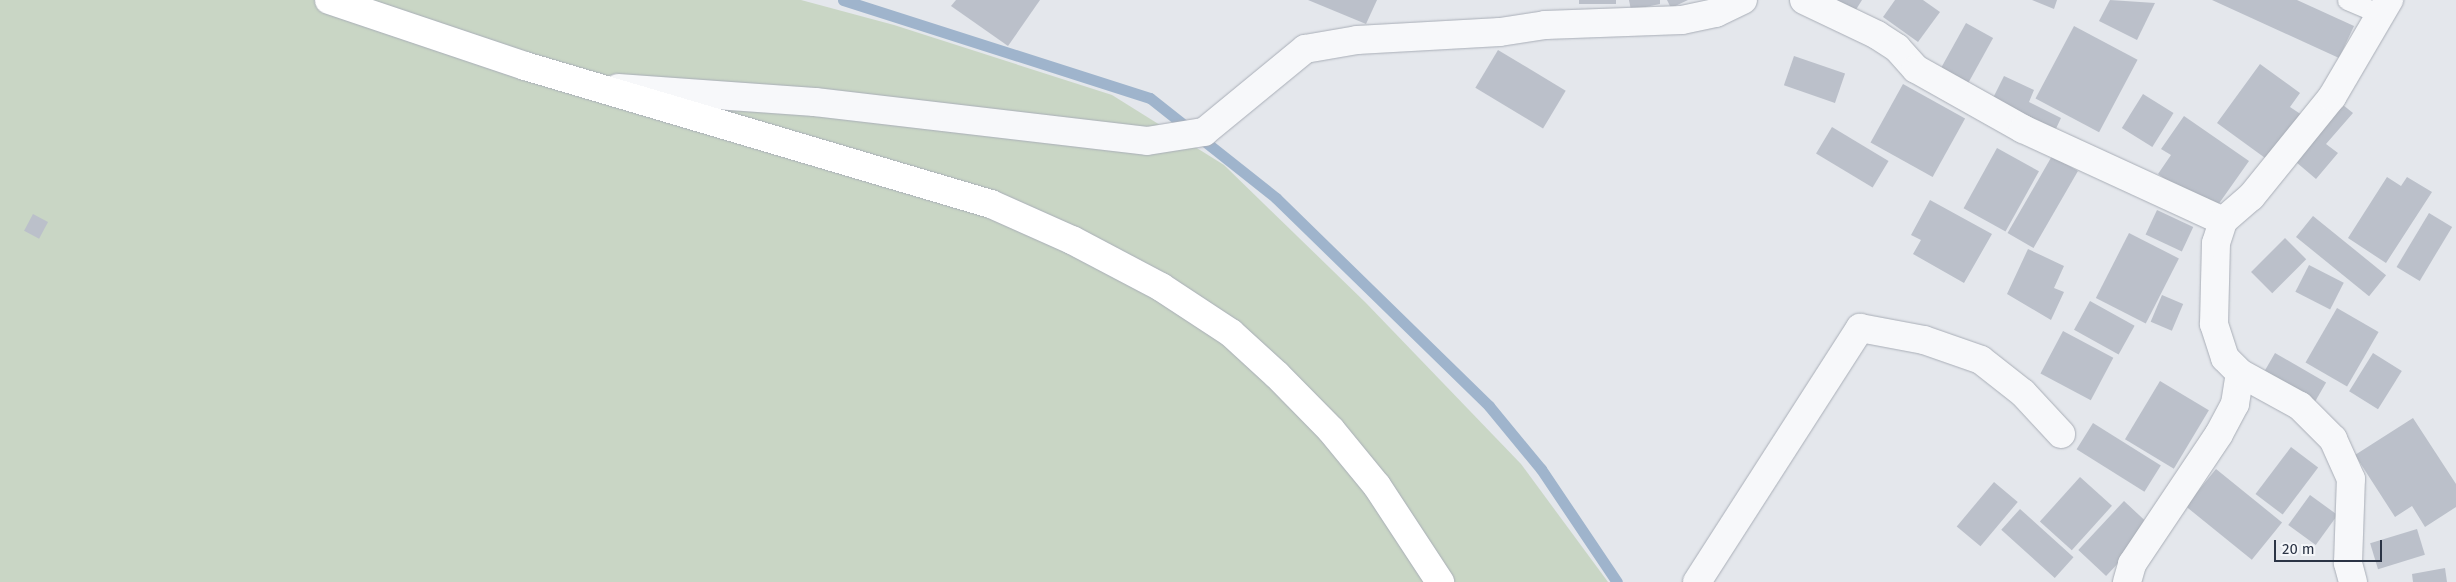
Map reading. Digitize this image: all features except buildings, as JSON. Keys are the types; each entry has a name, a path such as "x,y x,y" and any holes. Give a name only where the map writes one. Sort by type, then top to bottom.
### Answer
{"street":[{"path":"329,0 525,66 604,87 991,204 1072,240 1162,287 1231,333 1331,430 1377,486 1440,582"},
{"path":"604,87 815,102 989,125 1147,141 1204,132 1305,49 1356,40 1500,32 1545,25 1682,20 1716,13 1743,0"},
{"path":"1804,0 1877,35 1897,48 1916,69 2023,129 2223,221"},
{"path":"2353,582 2348,563 2351,479 2333,440 2300,406 2240,374 2225,358 2214,324 2216,243 2223,221 2251,197 2332,97 2385,7"},
{"path":"1697,582 1860,328 1924,340 1981,360 2023,393 2061,434"},
{"path":"2127,582 2132,564 2189,483 2231,411 2240,374"}],"lane":[{"path":"2347,0 2385,7"}],"green space":[{"path":"0,0 801,0 894,25 1112,95 1224,165 1366,303 1521,464 1608,582 0,582"}],"waterway":[{"path":"843,0 1150,98 1276,198 1489,406 1541,469 1617,582"}]}
